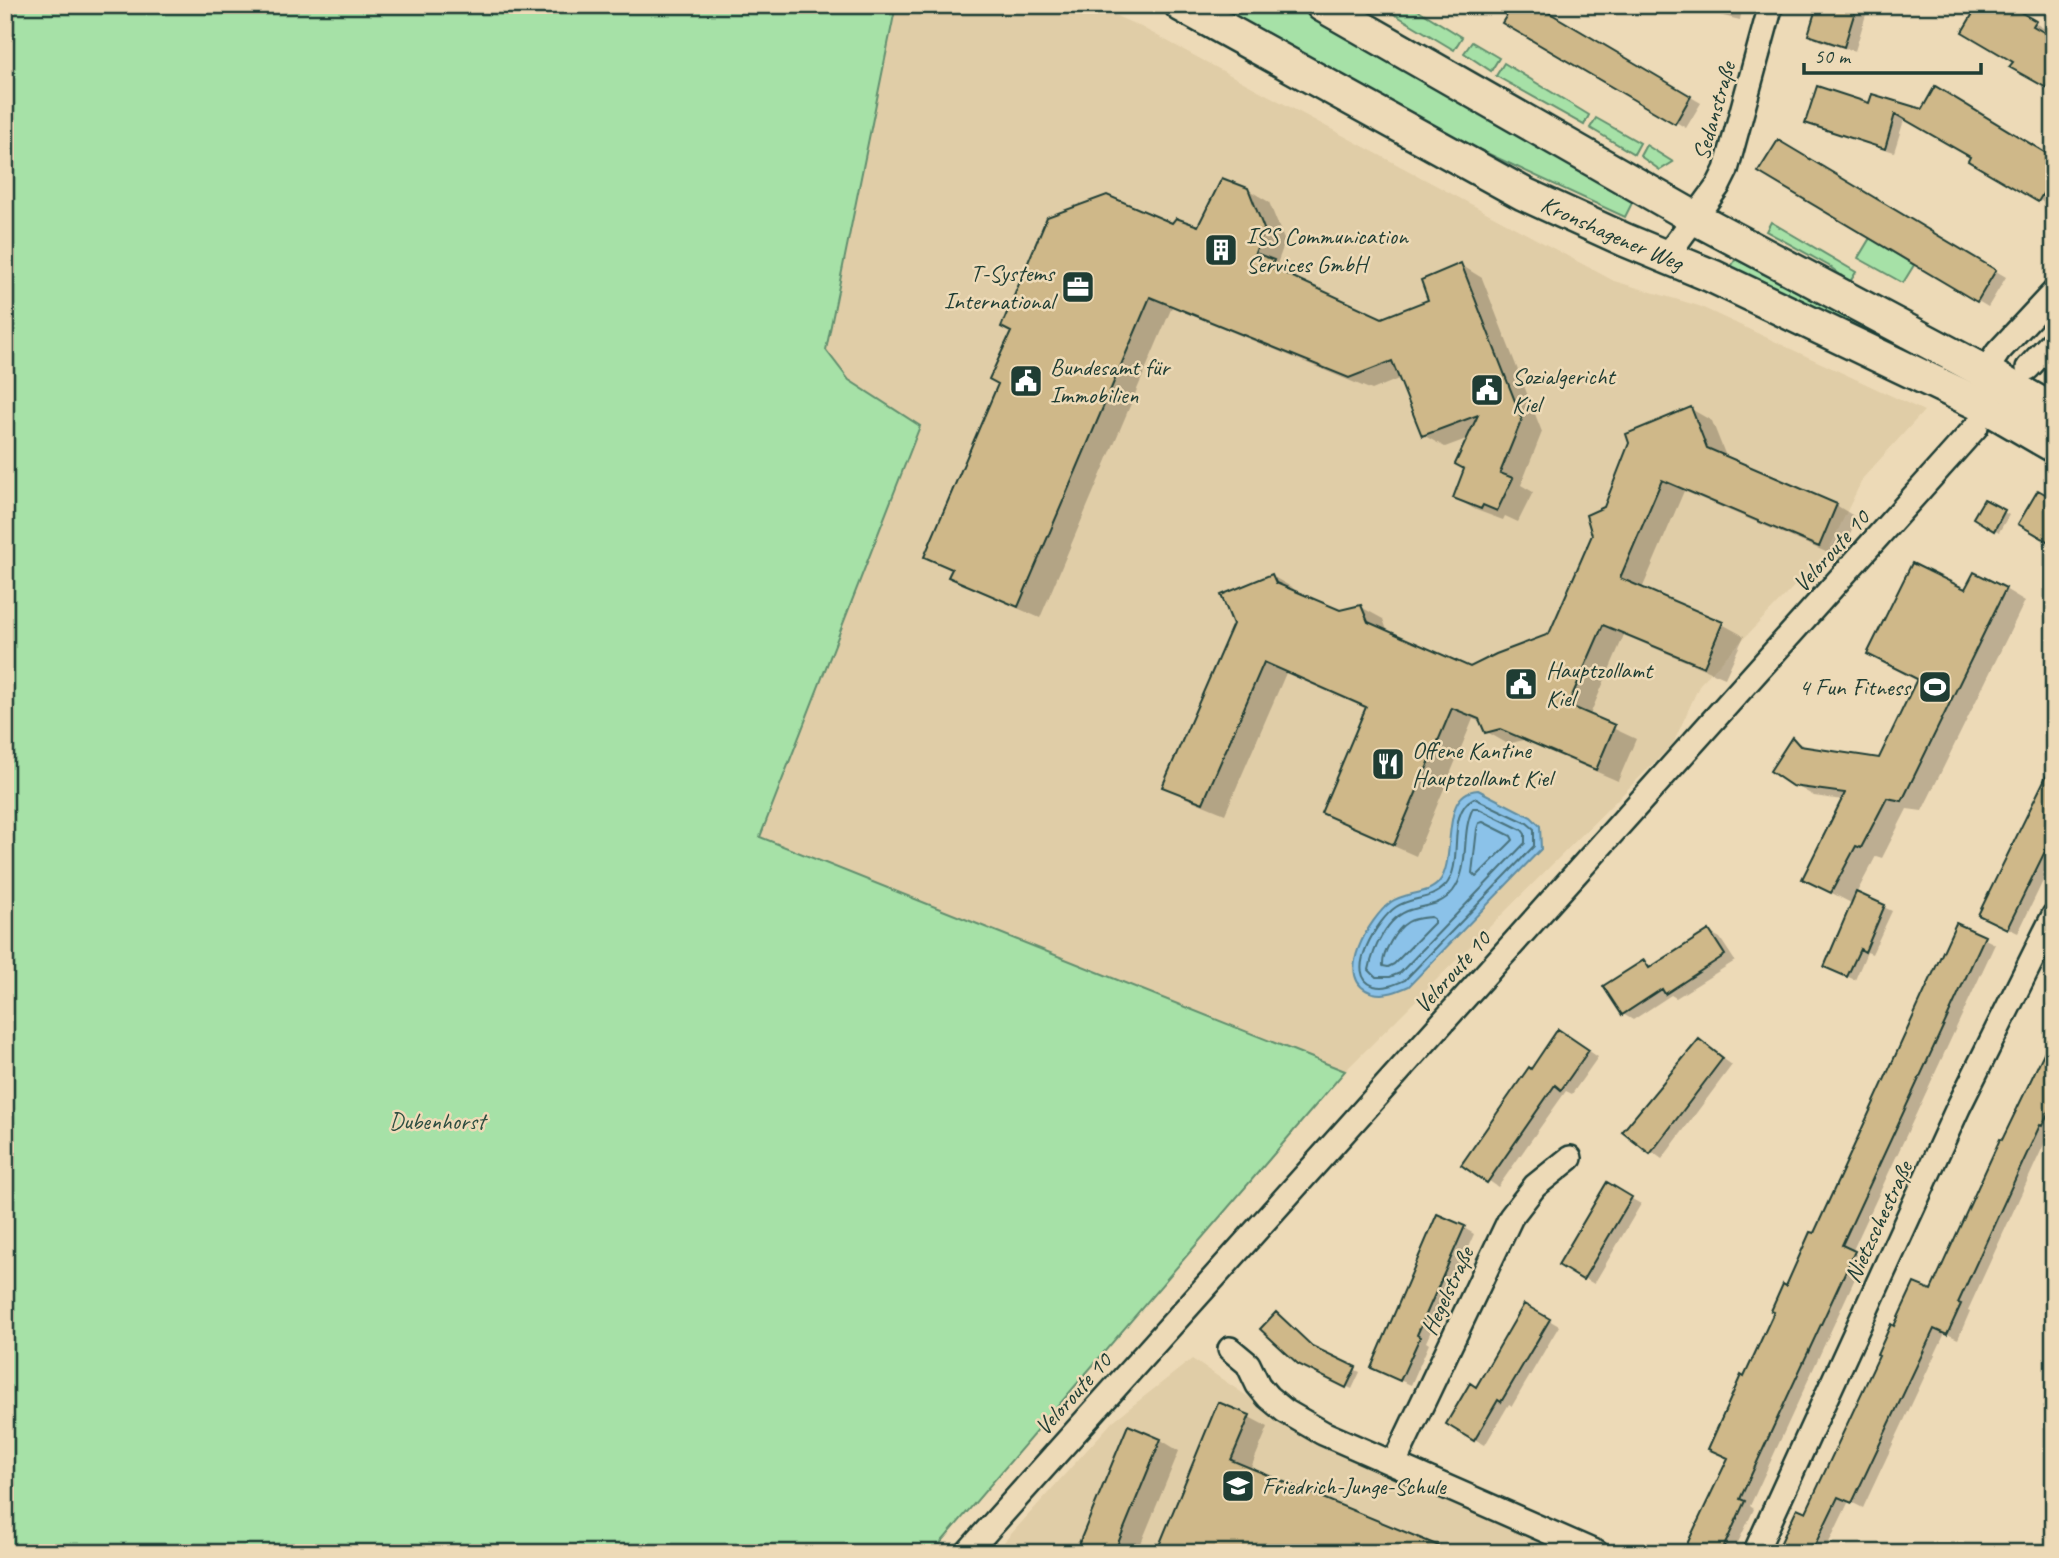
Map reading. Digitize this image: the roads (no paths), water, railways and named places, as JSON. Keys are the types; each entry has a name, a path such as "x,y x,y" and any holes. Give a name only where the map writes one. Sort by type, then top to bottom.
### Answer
{"main road":[{"name":"Kronshagener Weg","path":"1181,5 1524,194 1712,276 1990,410 2054,446"},
{"name":"Kronshagener Weg","path":"1321,5 1695,218 2054,411"}],"street":[{"name":"Sedanstraße","path":"1666,257 1718,186 1726,170 1771,5"},
{"path":"1985,372 1998,352 2054,292"},
{"path":"2028,368 2054,340"},
{"name":"Veloroute 10","path":"967,1553 1976,427"},
{"name":"Nietzschestraße","path":"1755,1553 1958,1108 2054,915"},
{"name":"Hegelstraße","path":"1394,1463 1511,1217 1535,1186 1570,1158"},
{"path":"1230,1349 1248,1364 1263,1391 1285,1411 1323,1433 1597,1553"}],"water":[{"path":"1478,790 1531,817 1540,826 1541,849 1409,986 1383,994 1373,993 1361,986 1355,976 1358,949 1365,934 1391,902 1429,889 1439,882 1444,872 1453,814 1458,802 1466,794"}],"place":[{"name":"ISS Communication Services GmbH","path":"1221,250"},
{"name":"T-Systems International","path":"1078,287"},
{"name":"Bundesamt für Immobilien","path":"1026,381"},
{"name":"Sozialgericht Kiel","path":"1487,390"},
{"name":"Hauptzollamt Kiel","path":"1521,684"},
{"name":"4 Fun Fitness","path":"1935,687"},
{"name":"Offene Kantine Hauptzollamt Kiel","path":"1388,764"},
{"name":"Friedrich-Junge-Schule","path":"1238,1486"}],"park label":[{"name":"Dubenhorst","path":"437,1121"}]}
